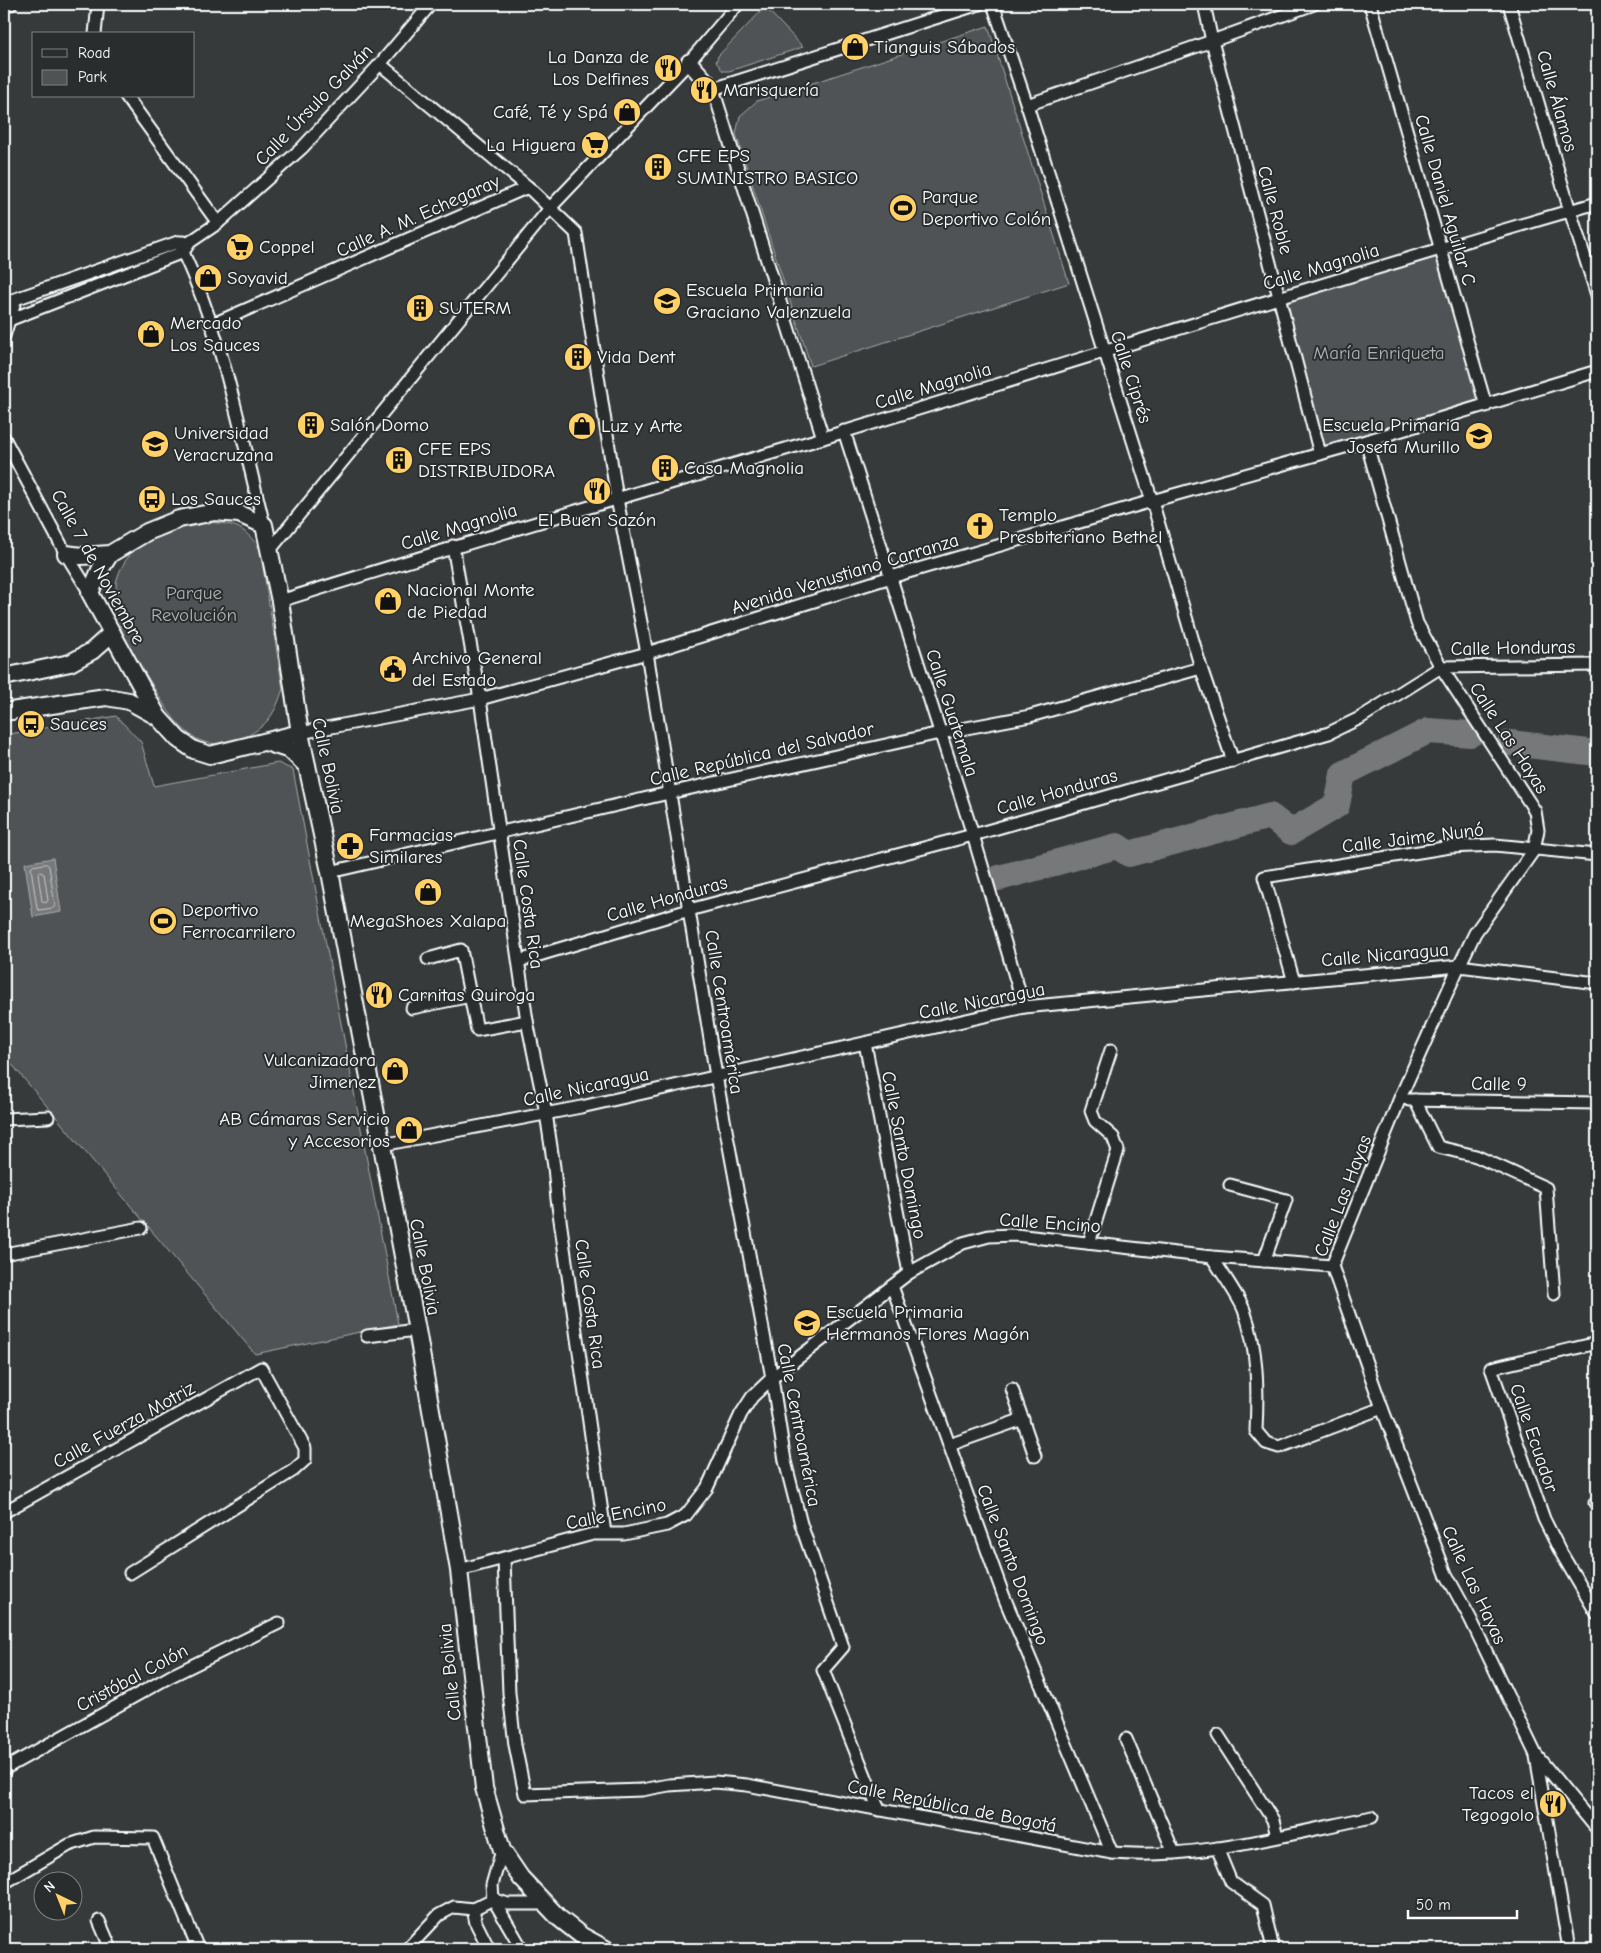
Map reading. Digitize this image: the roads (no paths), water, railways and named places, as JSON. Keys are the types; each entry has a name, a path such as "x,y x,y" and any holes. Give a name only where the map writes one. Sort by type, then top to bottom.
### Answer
{"main road":[{"path":"90,593 100,568 110,554 147,532 179,519 215,512 240,514 264,525"},
{"name":"Calle Bolivia","path":"264,525 280,601 300,733 330,872 382,1145 459,1570 484,1788 502,1850 521,1878 558,1918 582,1936 606,1949"},
{"path":"66,554 82,556 110,554"},
{"name":"Calle 7 de Noviembre","path":"90,593 158,717"},
{"path":"4,677 70,664 92,651 112,633"},
{"path":"4,712 106,697 129,701 158,717 178,739 194,750 210,754 300,733"},
{"path":"264,742 284,724 296,705"},
{"path":"264,742 290,750 307,766"}],"street":[{"path":"4,4 11,4"},
{"path":"95,32 98,4"},
{"name":"Calle Úrsulo Galván","path":"181,247 218,223 302,148 380,64 431,4"},
{"path":"270,550 551,208 689,62 738,4"},
{"path":"713,89 979,4"},
{"name":"Calle Ciprés","path":"993,4 1027,105 1152,501 1201,668 1233,761"},
{"name":"Calle Roble","path":"1204,4 1320,454"},
{"path":"1027,105 1314,4"},
{"name":"Calle Daniel Aguilar C","path":"1370,4 1486,406"},
{"name":"Calle Álamos","path":"1510,4 1570,211 1597,295"},
{"path":"689,62 713,89 823,438"},
{"name":"Calle Centroamérica","path":"380,64 528,187 576,233 617,499 647,653 716,1076 772,1378 785,1461 800,1524 844,1646 824,1670 879,1810"},
{"path":"127,98 218,223"},
{"name":"Calle A. M. Echegaray","path":"211,325 528,187"},
{"name":"Calle Magnolia","path":"280,601 453,546 823,438 1280,297 1597,203"},
{"path":"181,247 211,325 226,372 264,525"},
{"path":"4,336 9,302 181,247"},
{"path":"7,321 181,247"},
{"name":"Avenida Venustiano Carranza","path":"300,733 480,699 647,653 891,577 1486,406 1597,371"},
{"name":"Calle Guatemala","path":"844,431 973,835 1024,1007"},
{"name":"Calle 7 de Noviembre","path":"4,438 66,554 90,593"},
{"path":"1366,441 1417,623 1441,667"},
{"name":"Calle Costa Rica","path":"453,546 480,699 527,1021 546,1113 557,1204 565,1247 605,1534"},
{"name":"Calle Honduras","path":"519,962 689,910 973,835 1330,733 1360,718 1441,667 1597,664"},
{"name":"Calle Las Hayas","path":"1441,667 1535,811 1538,830 1534,850 1475,934 1459,966 1400,1098 1332,1266 1382,1408 1446,1574 1470,1618 1536,1755 1597,1829"},
{"name":"Calle República del Salvador","path":"330,872 669,793 940,733 1030,716 1201,668"},
{"name":"Calle Jaime Nunó","path":"1294,982 1264,877 1450,847 1495,845 1597,855"},
{"path":"428,959 461,950 477,1030 527,1021"},
{"name":"Calle Nicaragua","path":"382,1145 582,1107 1024,1007 1459,966 1597,983"},
{"path":"412,1008 471,996"},
{"name":"Calle Santo Domingo","path":"865,1043 909,1273"},
{"path":"1089,1243 1118,1150 1113,1137 1095,1121 1091,1111 1111,1050"},
{"name":"Calle 9","path":"1400,1098 1415,1100 1597,1103"},
{"path":"1415,1100 1438,1147 1476,1156 1546,1188 1554,1294"},
{"path":"4,1119 48,1117"},
{"path":"1230,1185 1286,1200 1264,1261"},
{"path":"4,1254 141,1228"},
{"name":"Calle Encino","path":"459,1570 593,1534 624,1534 667,1525 686,1515 707,1488 741,1414 752,1397 772,1378 909,1273 963,1243 989,1236 1014,1235 1212,1257 1332,1266"},
{"path":"1212,1257 1243,1308 1255,1357 1258,1391 1256,1431 1266,1443 1279,1447 1382,1408"},
{"name":"Calle Santo Domingo","path":"892,1286 1004,1596 1112,1853"},
{"path":"367,1336 417,1330"},
{"name":"Calle Ecuador","path":"1597,1343 1491,1368 1544,1519 1560,1551 1597,1614"},
{"name":"Calle Fuerza Motriz","path":"4,1512 260,1368 306,1448 305,1460 294,1470 130,1573"},
{"path":"1012,1389 1036,1456"},
{"path":"950,1445 1023,1419"},
{"name":"Calle República de Bogotá","path":"504,1559 509,1693 515,1745 525,1794 642,1790 669,1785 716,1782 747,1785 1112,1853 1142,1856 1217,1848 1372,1817"},
{"name":"Cristóbal Colón","path":"4,1769 170,1676 279,1623"},
{"path":"1218,1735 1273,1820 1277,1836"},
{"path":"1126,1739 1174,1853"},
{"path":"1536,1755 1569,1949"},
{"path":"4,1883 69,1845 94,1837 153,1838 198,1949"},
{"path":"1217,1848 1231,1882 1264,1905 1272,1949"},
{"path":"502,1850 492,1885 493,1899 522,1949"},
{"path":"407,1949 439,1915 454,1907 473,1909 493,1899 508,1904 545,1904"},
{"path":"473,1909 476,1923 489,1949"},
{"path":"99,1921 111,1949"}],"water":[{"path":"53,858 61,912 33,917 25,863"}],"waterway":[{"path":"999,878 1117,846 1129,854 1270,816 1291,832 1337,805 1343,774 1428,731 1471,734"},
{"path":"1510,743 1597,753"}],"place":[{"name":"Tianguis Sábados","path":"855,47"},
{"name":"La Danza de Los Delfines","path":"668,68"},
{"name":"Marisquería","path":"704,90"},
{"name":"Café, Té y Spá","path":"627,112"},
{"name":"La Higuera","path":"595,145"},
{"name":"CFE EPS SUMINISTRO BASICO","path":"658,167"},
{"name":"Parque Deportivo Colón","path":"903,208"},
{"name":"Coppel","path":"240,247"},
{"name":"Soyavid","path":"208,278"},
{"name":"Escuela Primaria Graciano Valenzuela","path":"667,301"},
{"name":"SUTERM","path":"420,308"},
{"name":"Mercado Los Sauces","path":"151,334"},
{"name":"Vida Dent","path":"578,357"},
{"name":"Salón Domo","path":"311,425"},
{"name":"Luz y Arte","path":"582,426"},
{"name":"Escuela Primaria Josefa Murillo","path":"1479,436"},
{"name":"Universidad Veracruzana","path":"155,444"},
{"name":"CFE EPS DISTRIBUIDORA","path":"399,460"},
{"name":"Casa Magnolia","path":"665,468"},
{"name":"El Buen Sazón","path":"597,491"},
{"name":"Los Sauces","path":"152,499"},
{"name":"Templo Presbiteriano Bethel","path":"980,526"},
{"name":"Nacional Monte de Piedad","path":"388,601"},
{"name":"Archivo General del Estado","path":"393,669"},
{"name":"Sauces","path":"31,724"},
{"name":"Farmacias Similares","path":"350,846"},
{"name":"MegaShoes Xalapa","path":"428,892"},
{"name":"Deportivo Ferrocarrilero","path":"163,921"},
{"name":"Carnitas Quiroga","path":"379,995"},
{"name":"Vulcanizadora Jimenez","path":"395,1071"},
{"name":"AB Cámaras Servicio y Accesorios","path":"409,1130"},
{"name":"Escuela Primaria Hermanos Flores Magón","path":"807,1323"},
{"name":"Tacos el Tegogolo","path":"1553,1804"}],"park label":[{"name":"María Enriqueta","path":"1379,353"},
{"name":"Parque Revolución","path":"194,604"}]}
